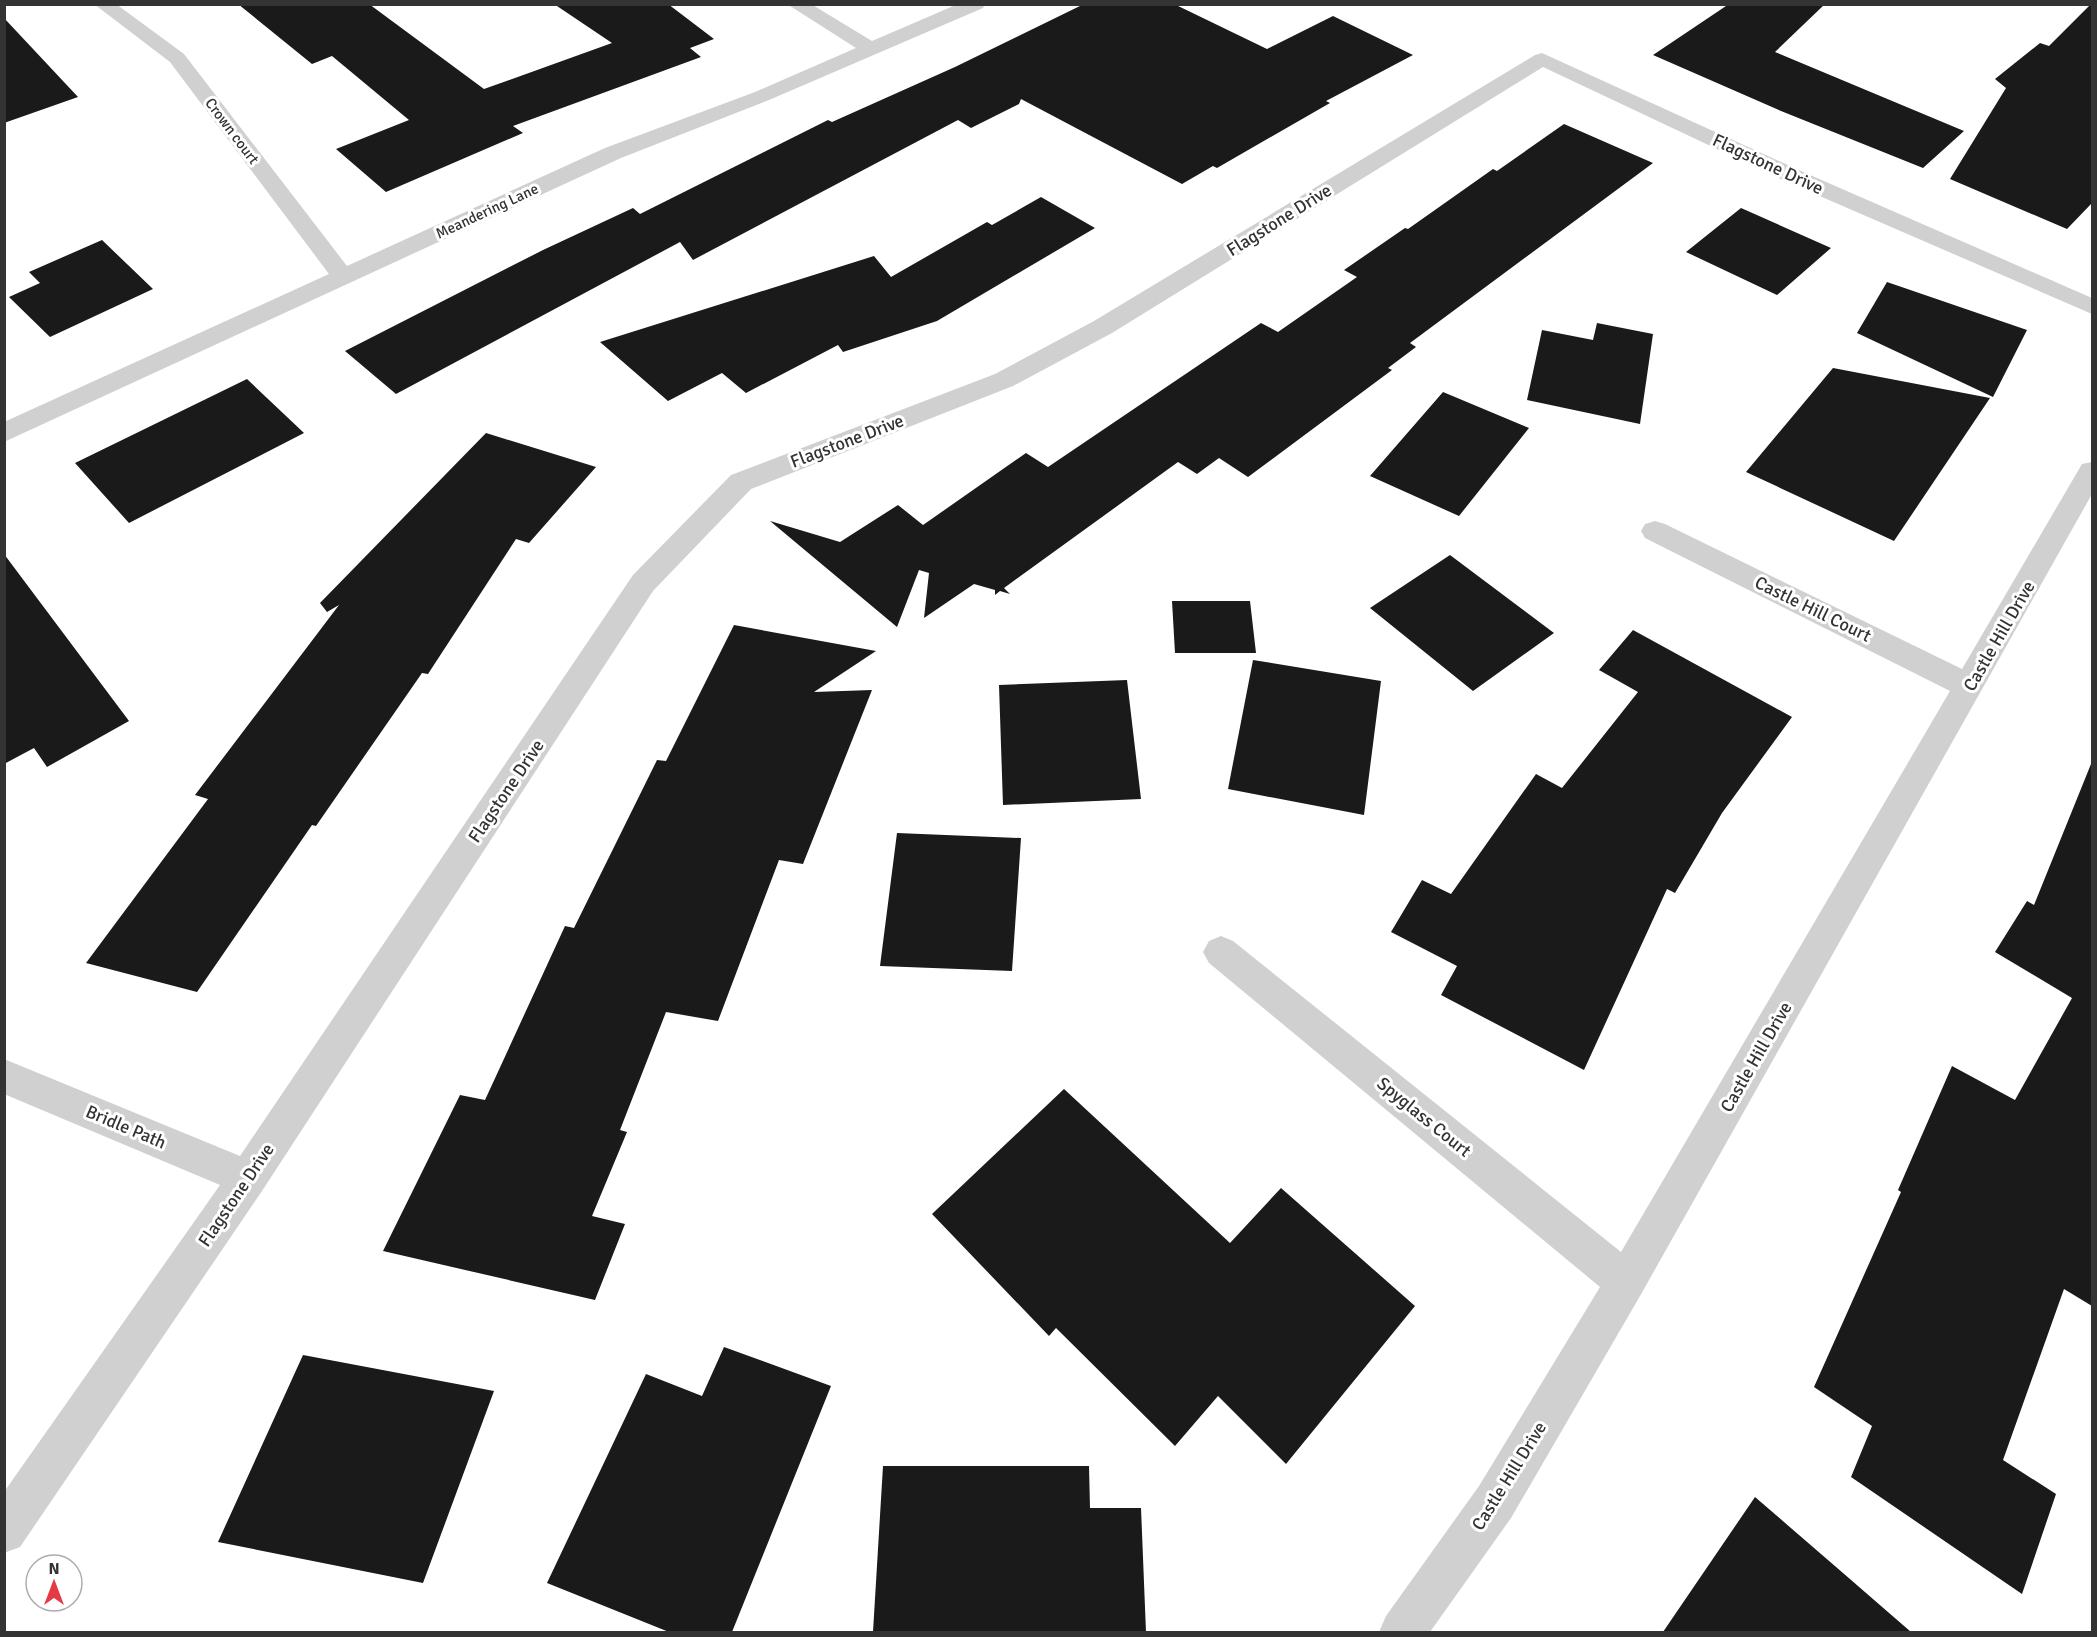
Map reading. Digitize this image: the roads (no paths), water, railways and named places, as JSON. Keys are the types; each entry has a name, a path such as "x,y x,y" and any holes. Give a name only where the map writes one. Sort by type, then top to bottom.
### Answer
{"street":[{"name":"Crown court","path":"103,4 177,58 343,277"},
{"path":"796,4 872,49"},
{"name":"Meandering Lane","path":"4,433 613,153 762,96 975,4"},
{"name":"Flagstone Drive","path":"4,1531 248,1178 643,583 741,482 1004,380 1122,315 1542,59 1793,176 2092,307"},
{"name":"Castle Hill Drive","path":"1402,1632 1495,1502 1626,1282 1970,687 2092,471"},
{"name":"Castle Hill Court","path":"1655,531 1970,687"},
{"name":"Spyglass Court","path":"1221,952 1626,1282"},
{"name":"Bridle Path","path":"4,1076 248,1178"}]}
